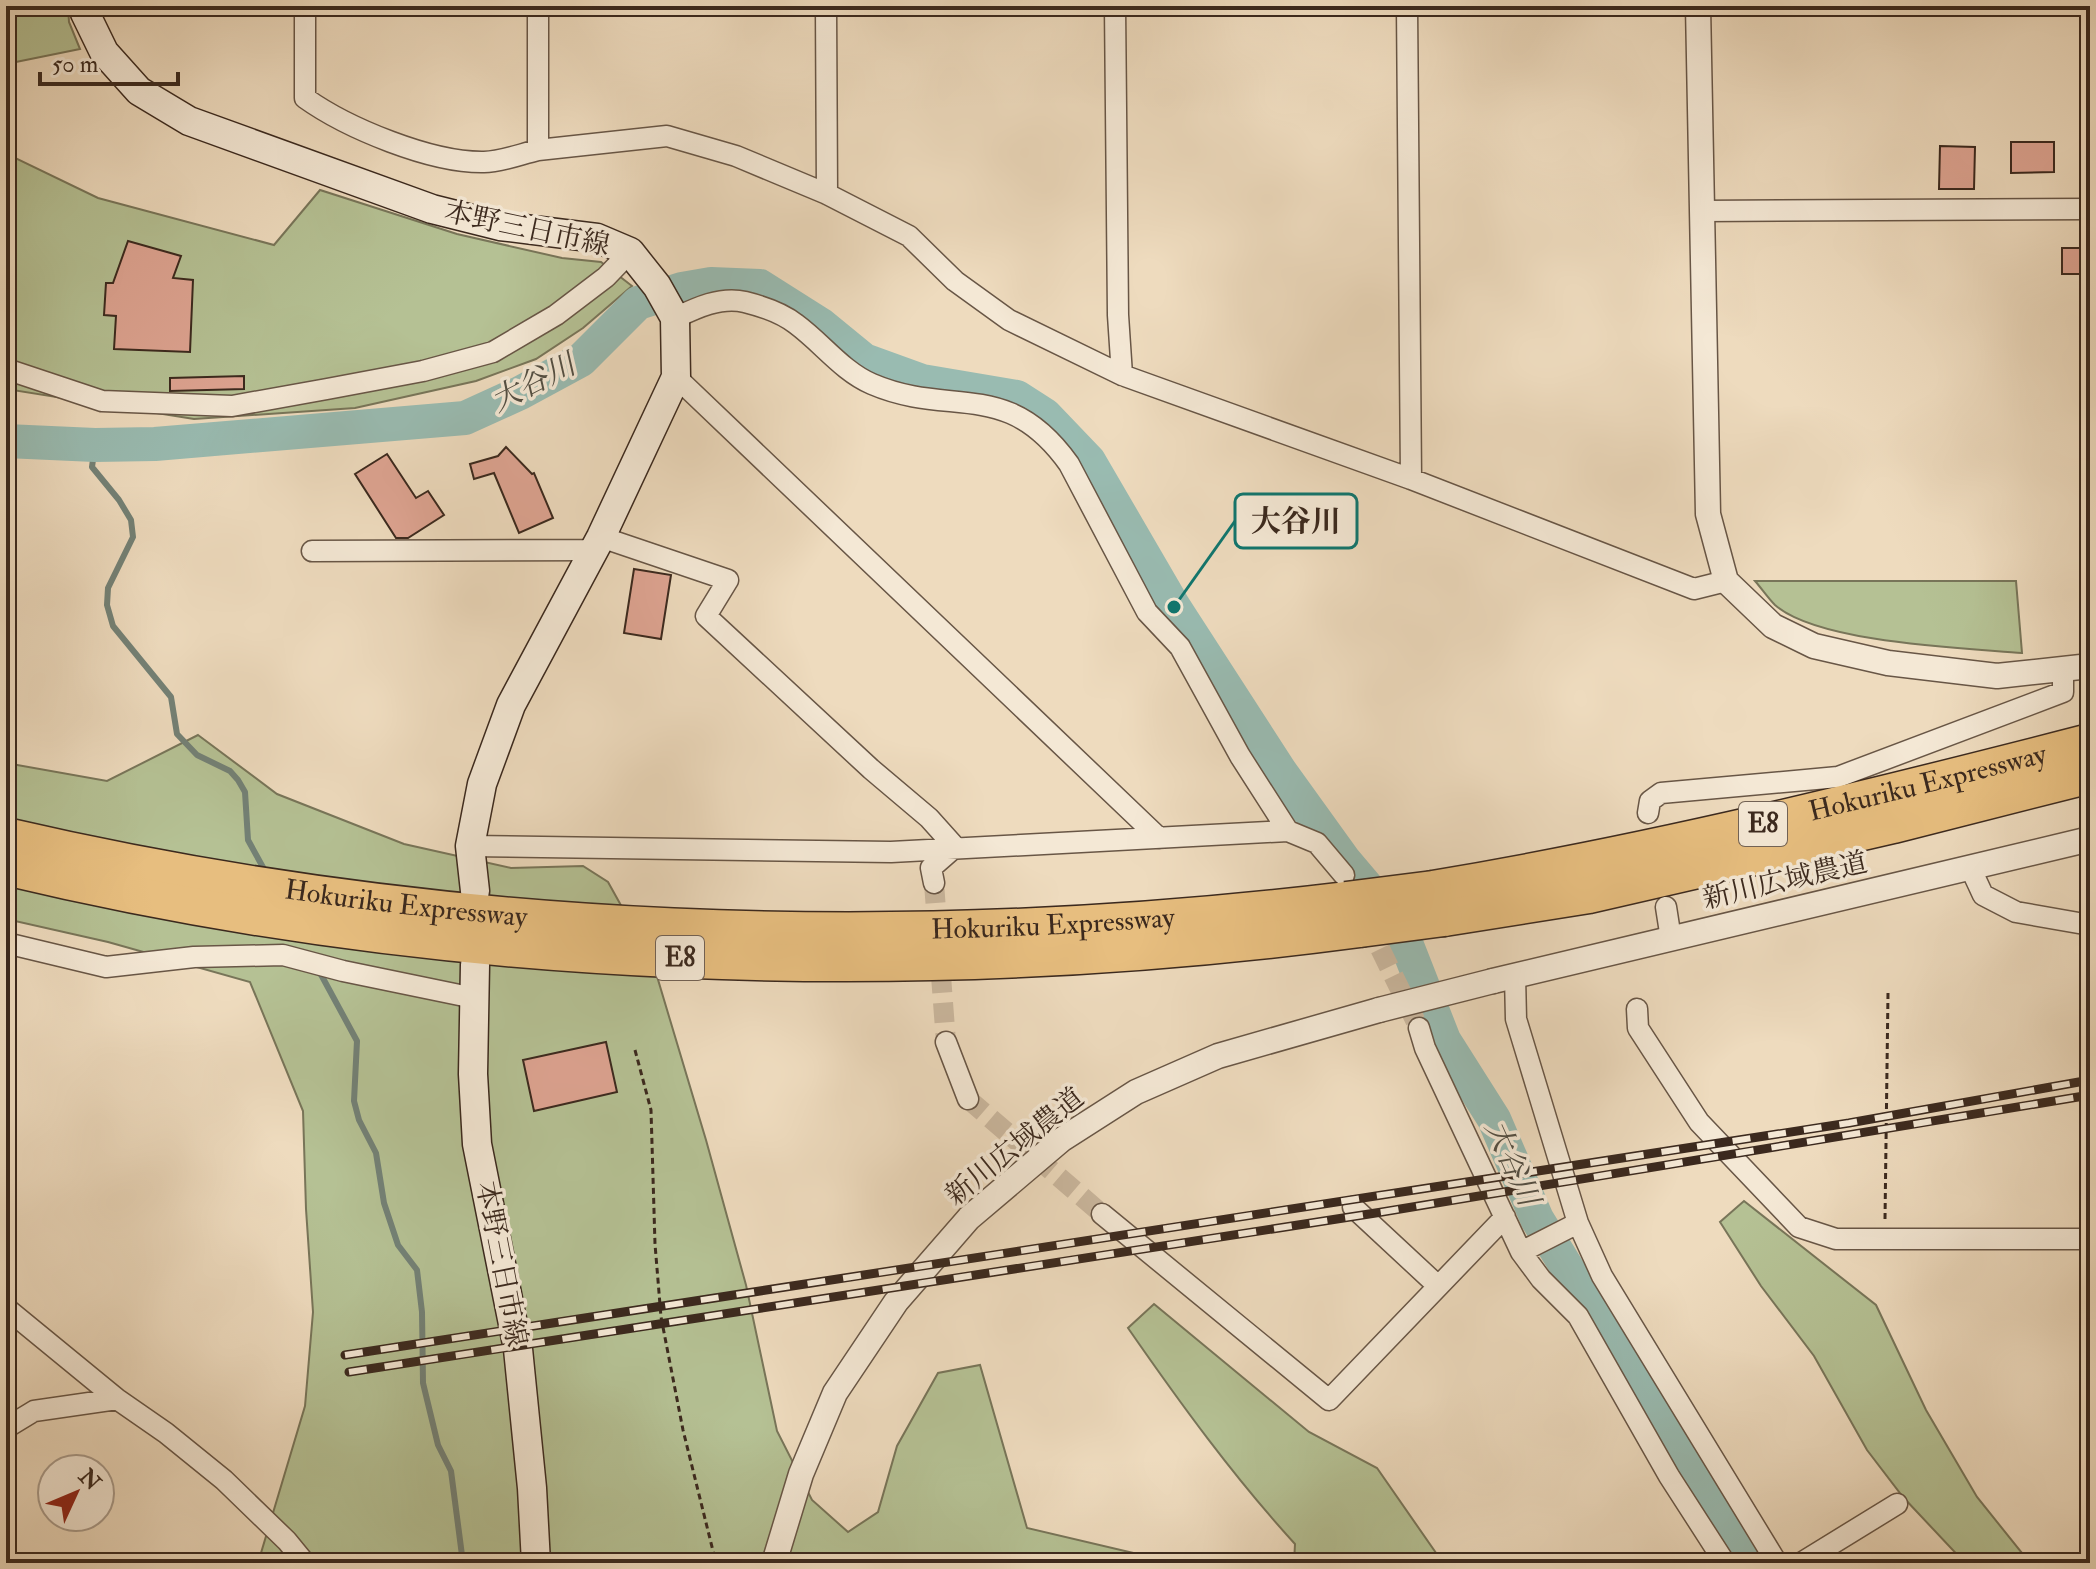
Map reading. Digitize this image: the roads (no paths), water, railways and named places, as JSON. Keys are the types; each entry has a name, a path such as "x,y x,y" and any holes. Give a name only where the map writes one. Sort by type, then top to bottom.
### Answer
{"highway":[{"name":"Hokuriku Expressway","path":"1438,904 1571,866 1734,831 2090,742"},
{"name":"Hokuriku Expressway","path":"6,836 192,873 345,898 497,915 670,927 960,931 1116,923 1350,901 1438,904 1589,895 1879,829 2090,775"},
{"name":"Hokuriku Expressway","path":"6,867 191,905 339,928 639,957 963,961 1136,952 1273,940 1350,901"}],"main road":[{"name":"本野三日市線","path":"84,6 104,52 139,91 189,121 432,209 500,226 597,238 630,252 657,286 675,318 676,377 598,543 511,705 482,784 470,846 475,891"},
{"name":"本野三日市線","path":"475,965 473,1074 477,1144 518,1349 536,1563"}],"street":[{"path":"305,6 305,98 331,116 399,144 457,161 487,163 538,150 667,136 736,156 827,194 909,236 955,281 1009,320 1122,375 1411,479 1694,589 1726,581"},
{"path":"538,6 538,150"},
{"path":"826,6 827,194"},
{"path":"1115,6 1118,315 1122,375"},
{"path":"1407,6 1411,479"},
{"path":"1698,6 1708,514 1726,581 1773,626 1814,646 1888,663 1997,676 2090,666"},
{"path":"1701,211 2090,209"},
{"path":"6,369 102,401 232,406 354,384 423,371 493,352 556,315 606,277 630,252"},
{"path":"675,318 721,300 743,302 794,322 839,362 870,383 896,393 979,403 1010,411 1037,428 1055,444 1069,464 1147,612 1180,647 1240,756 1288,831"},
{"path":"676,377 1159,838"},
{"path":"312,551 598,543 728,580 706,616 871,769 929,818 955,847"},
{"path":"1648,813 1650,801 1661,793 1838,777 2063,692 2063,670"},
{"path":"470,846 891,852 1288,831 1317,843 1350,901"},
{"name":"新川広域農道","path":"774,1563 801,1474 835,1393 896,1302 969,1218 1061,1140 1136,1092 1218,1056 1379,1010 2090,839"},
{"path":"934,883 931,868 955,847"},
{"path":"1970,867 1983,895 2016,912 2090,925"},
{"path":"1666,907 1671,939"},
{"path":"6,943 106,967 194,957 283,955 343,971 474,998"},
{"path":"1504,978 1578,1223 1602,1276 1777,1563"},
{"path":"1637,1009 1638,1028 1699,1122 1799,1227 1836,1239 2090,1239"},
{"path":"1419,1028 1425,1048 1521,1252 1541,1279 1578,1316 1669,1476 1725,1563"},
{"path":"946,1042 968,1099"},
{"path":"1353,1207 1438,1286"},
{"path":"1102,1214 1329,1400 1505,1217"},
{"path":"1521,1252 1578,1223"},
{"path":"6,1308 117,1399 166,1433 224,1480 287,1541 305,1563"},
{"path":"6,1428 34,1411 117,1399"},
{"path":"1801,1563 1897,1504"}],"waterway":[{"name":"大谷川","path":"6,441 155,444 465,418 581,360 638,303 682,289 711,284 760,286 820,324 864,360 922,381 1017,397 1045,415 1089,461 1174,607 1280,771 1344,860 1399,925 1444,1040 1494,1119 1537,1219 1749,1563"},
{"path":"95,445 92,467 131,520 133,537 108,588 107,605 113,626 171,697 177,734 197,755 230,771 238,780 245,792 248,840 265,871"},
{"path":"318,969 357,1041 354,1101 359,1120 376,1153 384,1203 398,1245 417,1270 422,1312 423,1383 438,1445 451,1471 463,1563"}],"tunnel":[{"path":"934,883 946,1042"},
{"path":"1367,922 1419,1028"},
{"path":"968,1099 1102,1214"}],"railway":[{"path":"345,1355 1849,1123 2090,1080"},
{"path":"349,1372 1382,1212 2090,1095"}],"place":[{"name":"大谷川","path":"1174,607"}]}
